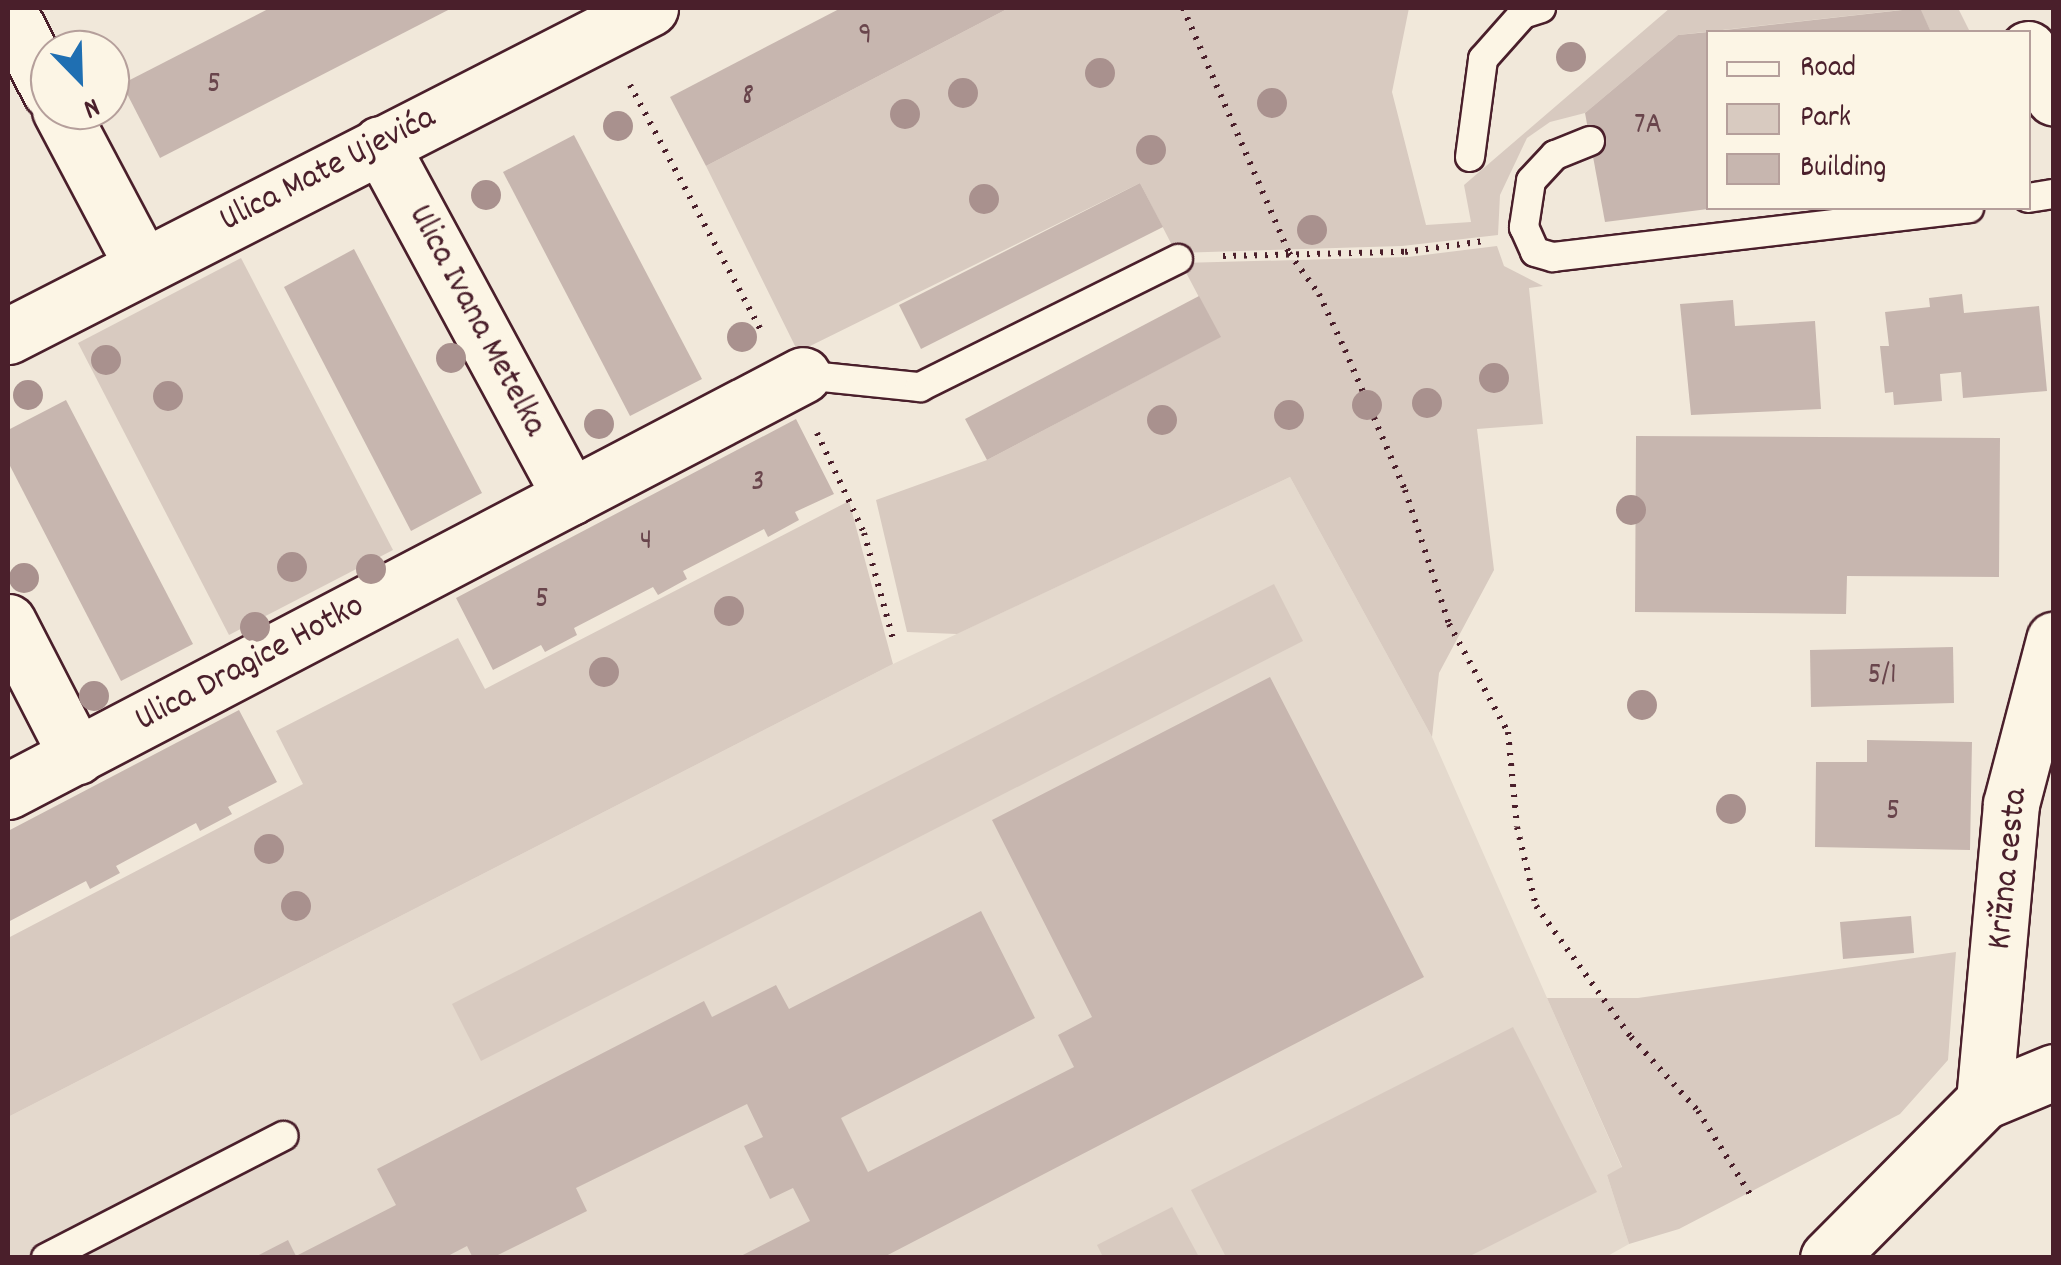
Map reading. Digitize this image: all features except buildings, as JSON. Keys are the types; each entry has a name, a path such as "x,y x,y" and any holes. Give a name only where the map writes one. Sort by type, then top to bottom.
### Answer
{"street":[{"name":"Ulica Mate Ujevića","path":"8,336 643,9"},
{"path":"8,10 30,52"},
{"path":"2031,54 2054,98"},
{"path":"71,130 142,265"},
{"name":"Ulica Ivana Metelka","path":"380,144 572,497"},
{"path":"572,497 803,375"},
{"name":"Ulica Dragice Hotko","path":"8,792 422,572 572,497"},
{"path":"8,622 77,756"},
{"name":"Križna cesta","path":"1984,1102 2011,804 2054,640"},
{"path":"1828,1258 1984,1102 2054,1072"}],"lane":[{"path":"1470,157 1483,59 1523,14 1541,8"},
{"path":"1590,141 1555,155 1531,181 1523,206 1525,235 1536,252 1553,257 1952,210"},
{"path":"803,375 920,387 1178,258"},
{"path":"46,1258 283,1136"}],"path":[{"path":"1183,8 1289,252 1319,294 1345,350 1405,490 1449,624 1508,732 1517,827 1536,906 1630,1037 1698,1111 1753,1198"},
{"path":"1178,258 1289,252 1405,252 1525,235"}],"shaded area":[{"path":"1290,477 1432,737 1622,1168 1607,1175 1629,1244 1604,1258 8,1258 8,1117 893,664"}],"green space":[{"path":"1009,8 1409,8 1392,92 1426,225 1471,222 1464,185 1670,8 1919,8 1678,35 1585,113 1550,122 1527,138 1500,195 1498,235 1402,246 1176,253 1140,183 798,352 706,166"},
{"path":"1919,8 1958,8 1969,30 1930,30"},
{"path":"1497,246 1504,266 1543,286 1529,288 1543,424 1477,429 1494,570 1439,673 1432,737 1290,477 957,634 907,632 876,500 987,460 1220,337 1181,263 1408,257"},
{"path":"241,258 393,550 229,635 78,343"},
{"path":"849,501 893,664 8,1117 8,938 303,784 276,731 458,638 485,689"},
{"path":"1274,584 1303,641 481,1061 452,1004"},
{"path":"1956,952 1948,1060 1900,1114 1679,1229 1629,1244 1607,1175 1622,1167 1547,998 1638,998"},
{"path":"1513,1027 1597,1192 1468,1257 1226,1257 1191,1190"},
{"path":"1172,1207 1199,1257 1103,1257 1097,1245"}]}
